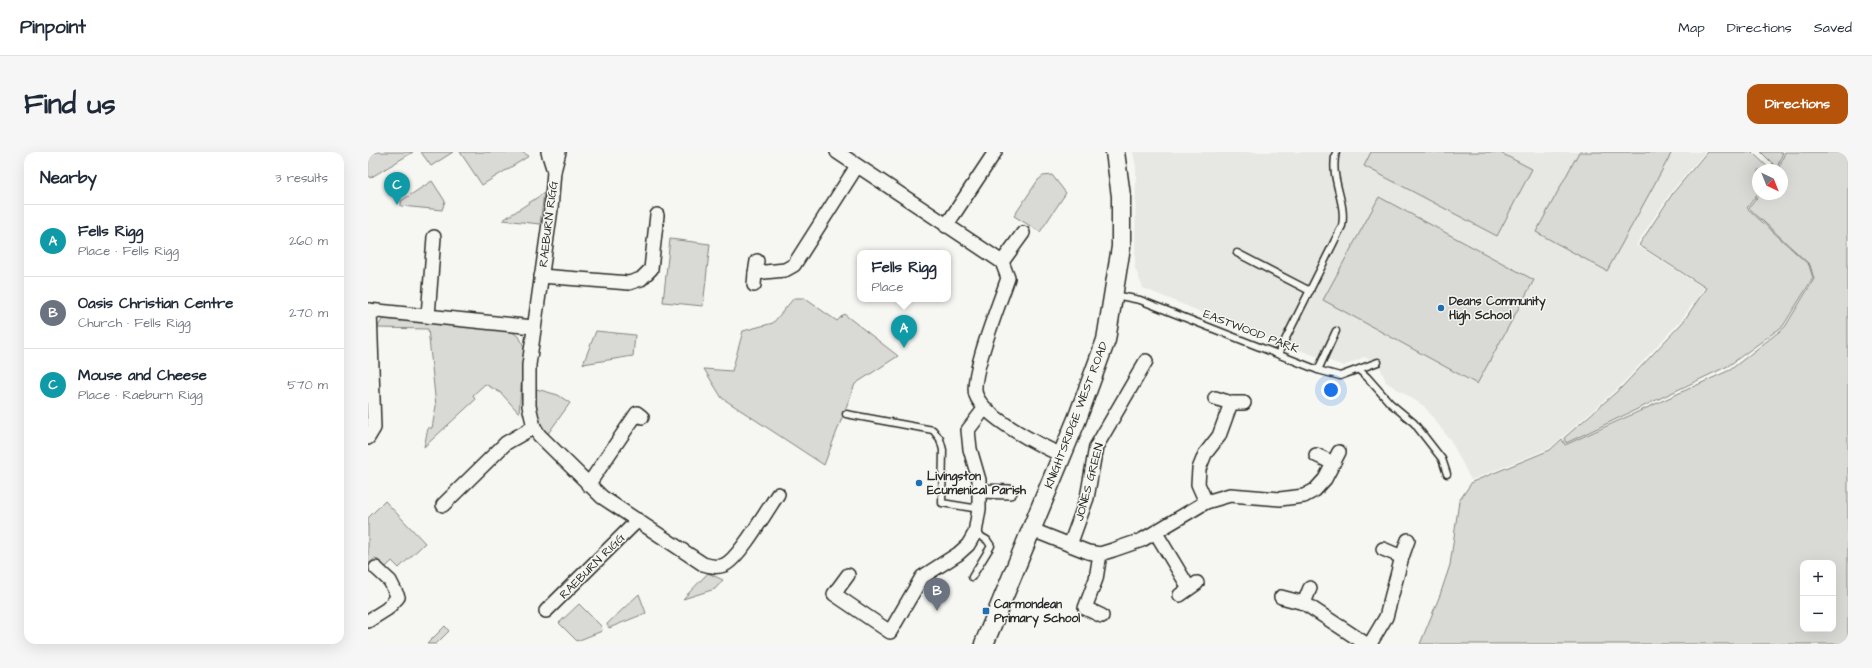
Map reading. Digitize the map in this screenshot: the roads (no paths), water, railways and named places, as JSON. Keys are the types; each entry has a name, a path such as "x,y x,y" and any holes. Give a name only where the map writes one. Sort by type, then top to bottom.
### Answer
{"street":[{"name":"RAEBURN RIGG","path":"548,152 554,171"},
{"name":"RAEBURN RIGG","path":"559,152 554,171 552,209 533,327 528,384 529,406 534,427 545,442 602,497 703,564 711,567 724,565 735,558 778,494"},
{"path":"837,152 1002,262 1008,278 989,332 974,382 975,395 984,409 1043,447 1062,455"},
{"path":"946,226 995,152"},
{"name":"KNIGHTSRIDGE WEST ROAD","path":"984,644 1030,529 1062,455 1106,340 1115,296 1121,247 1121,196 1115,152"},
{"path":"755,273 785,270 794,265 857,166"},
{"name":"RAEBURN RIGG","path":"541,276 629,283 641,279 650,269 657,215"},
{"path":"1002,262 1023,233"},
{"path":"428,316 434,237"},
{"path":"368,438 374,428 369,310 533,327"},
{"name":"JONES GREEN","path":"1070,545 1087,498 1096,447 1132,376 1146,361"},
{"path":"1215,398 1231,403 1244,403"},
{"path":"1206,502 1198,484 1199,469 1205,454 1219,436 1231,403"},
{"path":"848,575 834,594 897,628 922,578 958,554 968,545 975,533 979,509 979,480 970,449 968,430 984,409"},
{"path":"588,485 637,414 642,417"},
{"path":"443,504 506,443 534,427"},
{"path":"1030,529 1088,552 1100,554 1142,540 1206,502 1230,494 1280,500 1304,496 1315,490 1325,479 1336,457 1316,455"},
{"path":"979,491 1010,492"},
{"name":"RAEBURN RIGG","path":"546,611 638,520"},
{"path":"1156,533 1189,589"},
{"path":"1370,644 1386,617 1408,540"},
{"path":"1383,549 1402,557"},
{"path":"1100,554 1096,579 1081,606 1102,616"},
{"path":"368,621 387,609 398,597 390,581 376,568"},
{"path":"1304,604 1310,588"},
{"path":"1281,597 1304,604 1366,644"}],"lane":[{"path":"1278,354 1342,226 1344,217 1333,172 1336,152"},
{"path":"1237,253 1310,291"},
{"name":"EASTWOOD PARK","path":"1115,296 1145,303 1318,370 1340,376 1378,362"},
{"path":"1318,370 1336,331"},
{"path":"1358,370 1367,377 1390,403 1414,423 1442,458 1448,474"},
{"path":"846,414 933,430 940,439 943,450 942,503 979,509"},
{"path":"972,577 991,546 987,540 975,533"}],"place":[{"name":"Mouse and Cheese","path":"397,205"},
{"name":"Deans Community High School","path":"1441,308"},
{"name":"Fells Rigg","path":"904,348"},
{"name":"Livingston Ecumenical Parish","path":"919,483"},
{"name":"Oasis Christian Centre","path":"937,611"},
{"name":"Carmondean Primary School","path":"986,611"}]}
